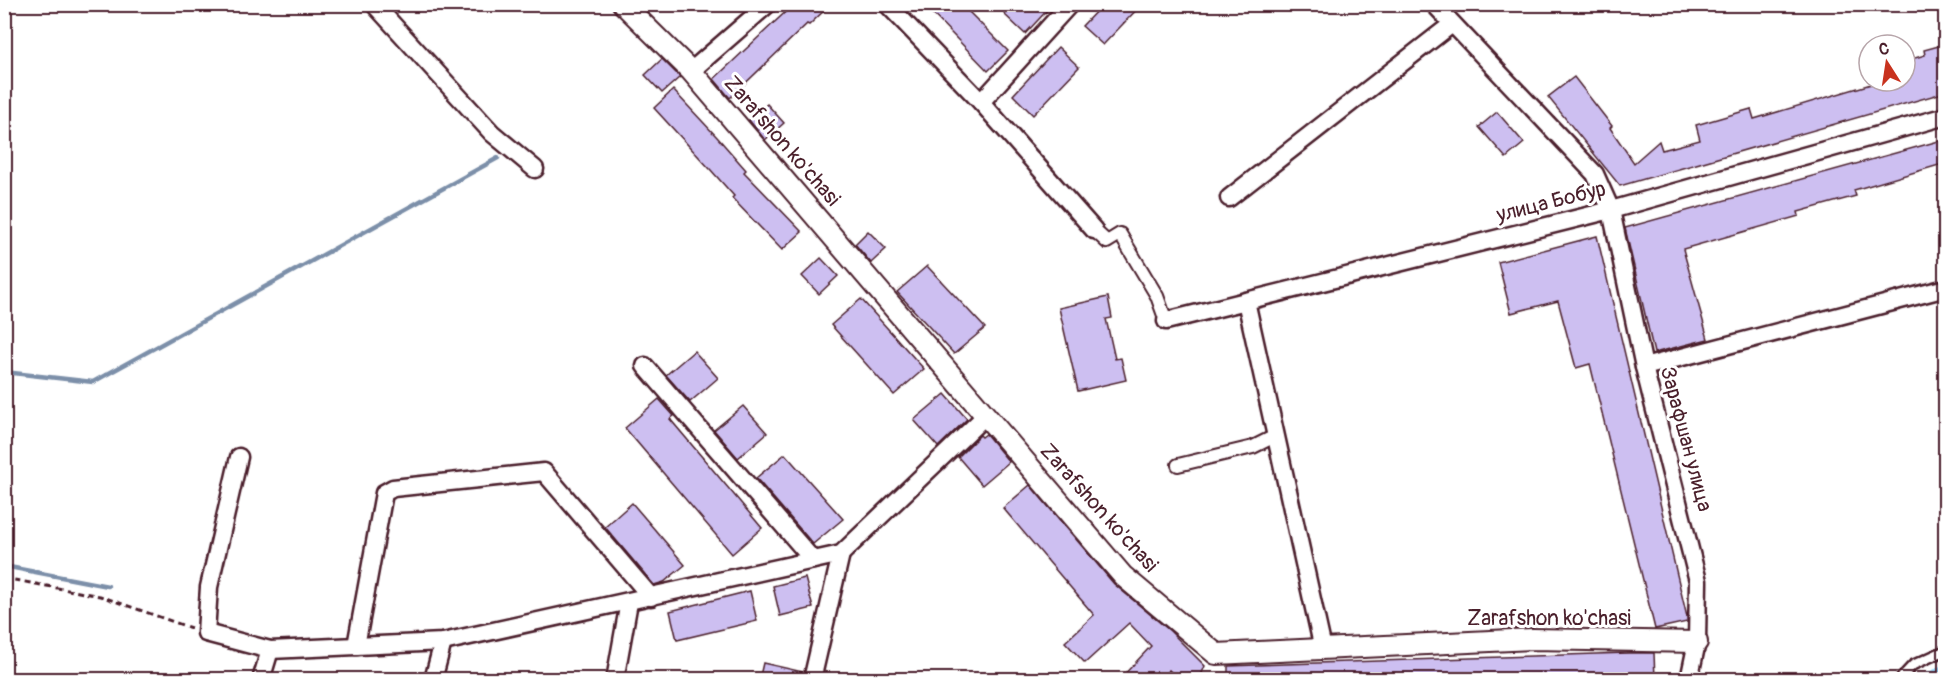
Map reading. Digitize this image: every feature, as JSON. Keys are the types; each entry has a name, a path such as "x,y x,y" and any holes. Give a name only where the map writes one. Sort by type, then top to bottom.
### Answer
{"street":[{"path":"374,4 492,133 535,169"},
{"name":"Zarafshon ko'chasi","path":"623,4 691,71 1123,576 1216,654 1533,639 1697,642"},
{"path":"691,71 768,4"},
{"path":"887,4 981,102 1094,230 1107,242 1120,234 1157,296 1166,321"},
{"path":"981,102 1070,4"},
{"name":"Зарафшан улица","path":"1434,4 1595,174 1611,210 1644,367 1698,581 1697,642 1689,680"},
{"path":"1229,198 1452,24"},
{"name":"улица Бобур","path":"1166,321 1611,210 1946,116"},
{"path":"1644,367 1946,288"},
{"path":"1246,301 1323,649"},
{"path":"645,366 813,560"},
{"path":"239,457 209,587 206,633 270,650 442,642 841,554 985,416"},
{"path":"1178,465 1253,447 1275,436"},
{"path":"356,645 384,493 393,488 544,472 651,597"},
{"path":"812,680 841,554"},
{"path":"615,680 629,602"},
{"path":"433,680 442,642"},
{"path":"261,680 270,650"}],"lane":[{"path":"1899,680 1913,665 1946,650"}],"path":[{"path":"4,578 100,597 206,633"}],"building":[{"path":"794,4 831,4 730,98 714,79"},
{"path":"923,4 961,4 1008,51 988,71"},
{"path":"1014,4 1053,4 1025,34 1004,14"},
{"path":"1103,4 1142,4 1103,45 1082,26"},
{"path":"1946,44 1946,92 1620,186 1548,97 1574,77 1612,126 1610,128 1634,163 1659,141 1662,150 1700,140 1696,125 1751,109 1754,119 1857,88 1857,93 1917,93 1917,57 1925,55 1924,50"},
{"path":"1058,47 1079,67 1033,115 1013,95"},
{"path":"662,59 680,77 662,93 645,75"},
{"path":"673,90 746,170 744,172 802,232 782,250 732,198 734,196 654,108"},
{"path":"767,104 784,123 765,140 749,120"},
{"path":"1497,112 1524,143 1506,158 1479,127"},
{"path":"1946,139 1946,163 1854,190 1856,196 1798,212 1799,216 1683,249 1708,339 1654,353 1625,228"},
{"path":"868,231 886,249 871,263 855,244"},
{"path":"1597,236 1687,617 1687,622 1655,629 1590,364 1576,368 1558,301 1511,313 1498,262"},
{"path":"821,258 838,276 819,294 802,276"},
{"path":"927,266 985,328 954,354 897,292"},
{"path":"1108,297 1112,318 1106,319 1115,359 1121,358 1126,380 1078,391 1059,308"},
{"path":"861,299 924,369 894,395 831,325"},
{"path":"694,351 718,378 690,402 666,375"},
{"path":"945,394 967,419 938,447 914,420"},
{"path":"659,399 674,416 670,419 762,528 732,554 625,428"},
{"path":"743,406 767,433 738,458 714,430"},
{"path":"986,434 1009,462 982,485 958,457 980,435 982,437"},
{"path":"785,454 843,519 813,544 756,478"},
{"path":"1030,485 1114,584 1170,631 1205,666 1199,680 1179,680 1169,670 1162,680 1119,680 1151,646 1129,623 1085,663 1065,642 1094,615 1003,508"},
{"path":"632,503 685,565 664,582 654,585 605,527"},
{"path":"805,578 813,608 780,616 773,586"},
{"path":"750,591 757,621 677,640 670,611"},
{"path":"1654,653 1655,680 1228,680 1228,666"},
{"path":"763,663 803,672 802,680 759,680"}],"waterway":[{"path":"4,372 93,382 498,158"},
{"path":"4,566 108,586"},
{"path":"1931,680 1946,672"}]}
